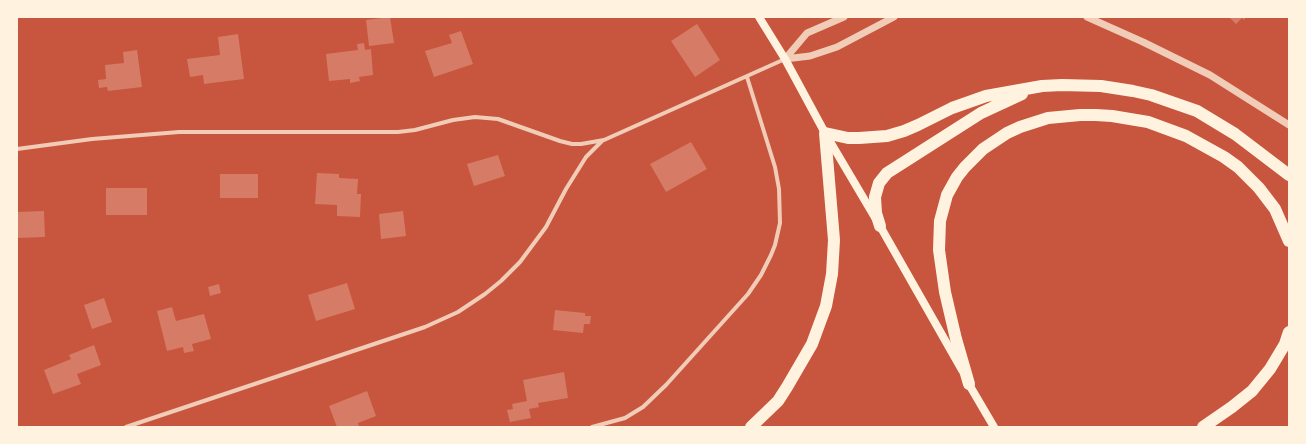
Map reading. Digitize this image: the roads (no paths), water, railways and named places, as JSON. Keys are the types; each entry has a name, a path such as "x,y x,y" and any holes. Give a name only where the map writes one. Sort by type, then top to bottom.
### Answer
{"highway":[{"path":"880,226 876,214 875,197 880,183 887,173 981,113 1010,98 1042,86"},
{"path":"751,427 778,401 787,387 812,344 826,306 832,274 834,240 825,133 848,138 887,136 911,128 967,102 1003,92 1042,86 1101,86 1133,91 1168,100 1197,111 1235,134 1289,175"},
{"path":"969,384 956,339 945,292 939,250 940,221 947,195 957,177 965,167 983,149 1007,133 1020,127 1048,118 1096,115 1148,122 1186,136 1224,157 1238,167 1259,188 1275,209 1289,241"},
{"path":"1203,427 1252,391 1270,368 1285,344 1289,332"}],"main road":[{"path":"760,17 994,427"}],"street":[{"path":"785,59 807,33 844,17"},
{"path":"17,149 92,139 179,132 398,132 419,129 453,120 475,117 498,119 572,144 586,144 604,140 785,59 810,56 837,47 894,17"},
{"path":"1087,17 1144,42 1210,75 1289,125"},
{"path":"592,427 625,418 643,407 666,385 748,294 769,260 775,245 780,223 779,189 775,167 747,77"},
{"path":"126,427 425,327 458,312 485,294 501,281 520,262 546,227 563,195 586,158 604,140"}]}
